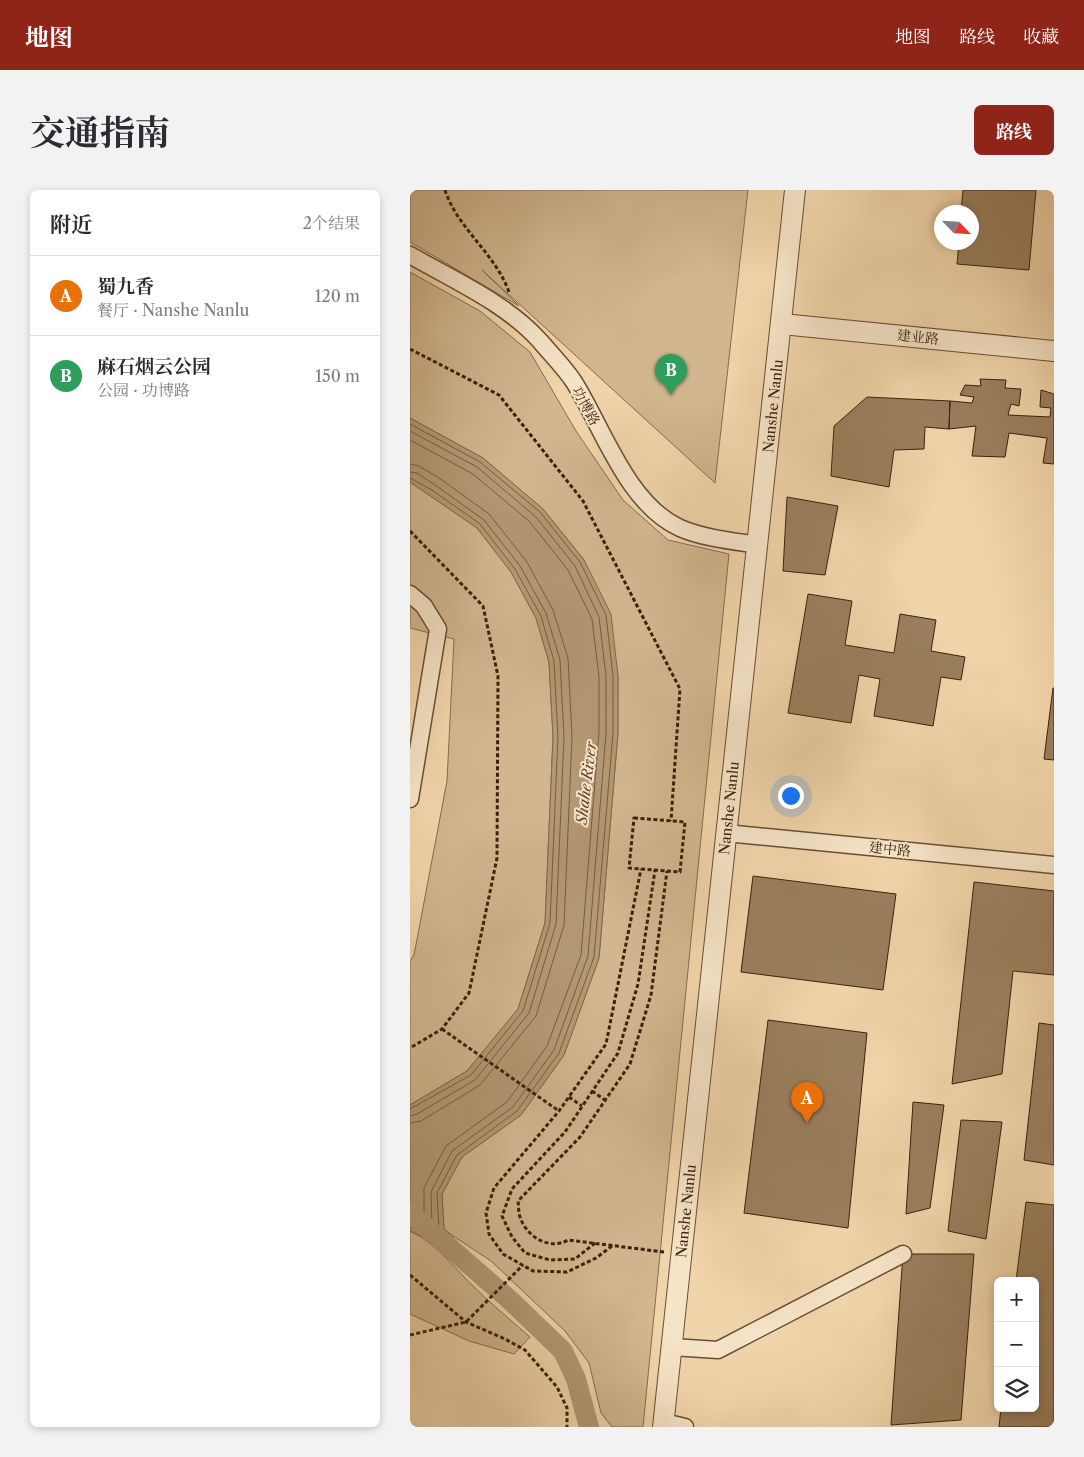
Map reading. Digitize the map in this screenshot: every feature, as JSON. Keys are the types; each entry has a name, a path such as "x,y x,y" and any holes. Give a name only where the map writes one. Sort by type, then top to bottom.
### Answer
{"street":[{"name":"Nanshe Nanlu","path":"664,1425 795,190"},
{"name":"功博路","path":"410,256 501,308 539,339 573,381 615,458 652,509 681,528 719,538 758,544"},
{"name":"建业路","path":"782,324 1054,351"},
{"path":"410,594 424,606 438,629 410,799"},
{"name":"建中路","path":"726,833 1054,865"},
{"path":"672,1347 718,1350 903,1254"},
{"path":"664,1425 686,1427"}],"path":[{"path":"445,190 449,204 486,251 504,279 509,292 501,308"},
{"path":"410,349 499,395 583,501 680,689 671,821"},
{"path":"410,531 482,606 498,676 497,858 469,993 442,1029 410,1048"},
{"path":"634,818 685,822 680,872 641,869 629,868 634,818"},
{"path":"612,1246 596,1258 567,1272 533,1271 504,1254 489,1234 486,1213 494,1188 559,1112 606,1044 641,869"},
{"path":"595,1243 575,1258 550,1260 525,1253 512,1237 502,1216 512,1188 564,1132 618,1053 638,984 656,870"},
{"path":"667,872 652,995 630,1064 580,1137 518,1201 520,1218 531,1236 547,1244 562,1244 568,1240 682,1255"},
{"path":"442,1029 559,1112"},
{"path":"592,1091 605,1100"},
{"path":"569,1098 582,1106"},
{"path":"410,1335 466,1322 482,1308 522,1265"},
{"path":"410,1275 466,1322 506,1339 525,1350 557,1387 567,1408 567,1427"}],"shaded area":[{"path":"410,190 748,190 715,483 482,270 519,306 410,242"},
{"path":"410,272 480,311 530,352 576,431 623,500 668,540 729,554 643,1427 612,1427 601,1413 589,1363 565,1331 491,1261 444,1230 442,1194 462,1157 521,1115 564,1055 599,958 618,733 618,676 584,560 543,509 483,458 410,418"},
{"path":"410,482 477,528 511,572 536,618 549,662 553,737 545,923 518,1009 467,1071 410,1105 410,961 414,955 447,781 454,639 410,628"},
{"path":"410,1231 435,1247 469,1282 530,1337 514,1354 469,1341 410,1314"}],"water":[{"name":"Shahe River","path":"410,418 483,458 543,509 584,560 611,614 618,676 618,733 599,958 564,1055 521,1115 462,1157 442,1194 444,1229 454,1237 437,1248 423,1237 410,1231 410,1105 467,1071 518,1009 545,923 553,737 549,662 536,618 511,572 477,528 410,482"}],"building":[{"path":"963,190 1036,190 1029,270 957,264 958,250 979,250 979,205 962,205"},
{"path":"980,379 1006,380 1005,388 1021,389 1019,406 1011,404 1008,415 1050,417 1051,408 1040,407 1041,390 1054,394 1054,464 1043,463 1047,438 1009,433 1005,457 972,456 976,426 949,429 950,401 972,403 974,397 960,395 965,385 981,386"},
{"path":"867,397 950,401 949,429 925,427 924,449 894,450 889,487 831,476 834,426"},
{"path":"787,497 838,506 825,575 783,571"},
{"path":"808,594 852,601 845,645 894,653 900,614 936,620 931,651 965,657 961,680 941,677 933,726 874,716 880,679 859,675 851,723 788,713"},
{"path":"1054,688 1054,760 1044,759"},
{"path":"753,876 896,894 883,990 741,972"},
{"path":"974,882 1054,891 1054,975 1013,971 1002,1074 952,1084"},
{"path":"768,1020 867,1033 848,1228 744,1213"},
{"path":"1039,1023 1054,1025 1054,1165 1024,1160"},
{"path":"913,1102 944,1105 930,1208 906,1214"},
{"path":"961,1120 1002,1122 986,1239 948,1231"},
{"path":"1026,1202 1054,1205 1054,1427 999,1427 1001,1412 1039,1412 1039,1277 1017,1277"},
{"path":"903,1254 974,1254 961,1420 891,1425"}],"waterway":[{"path":"410,1213 511,1301 563,1351 576,1379 589,1427"}],"place":[{"name":"麻石烟云公园","path":"671,395"},
{"name":"蜀九香","path":"807,1123"}]}
